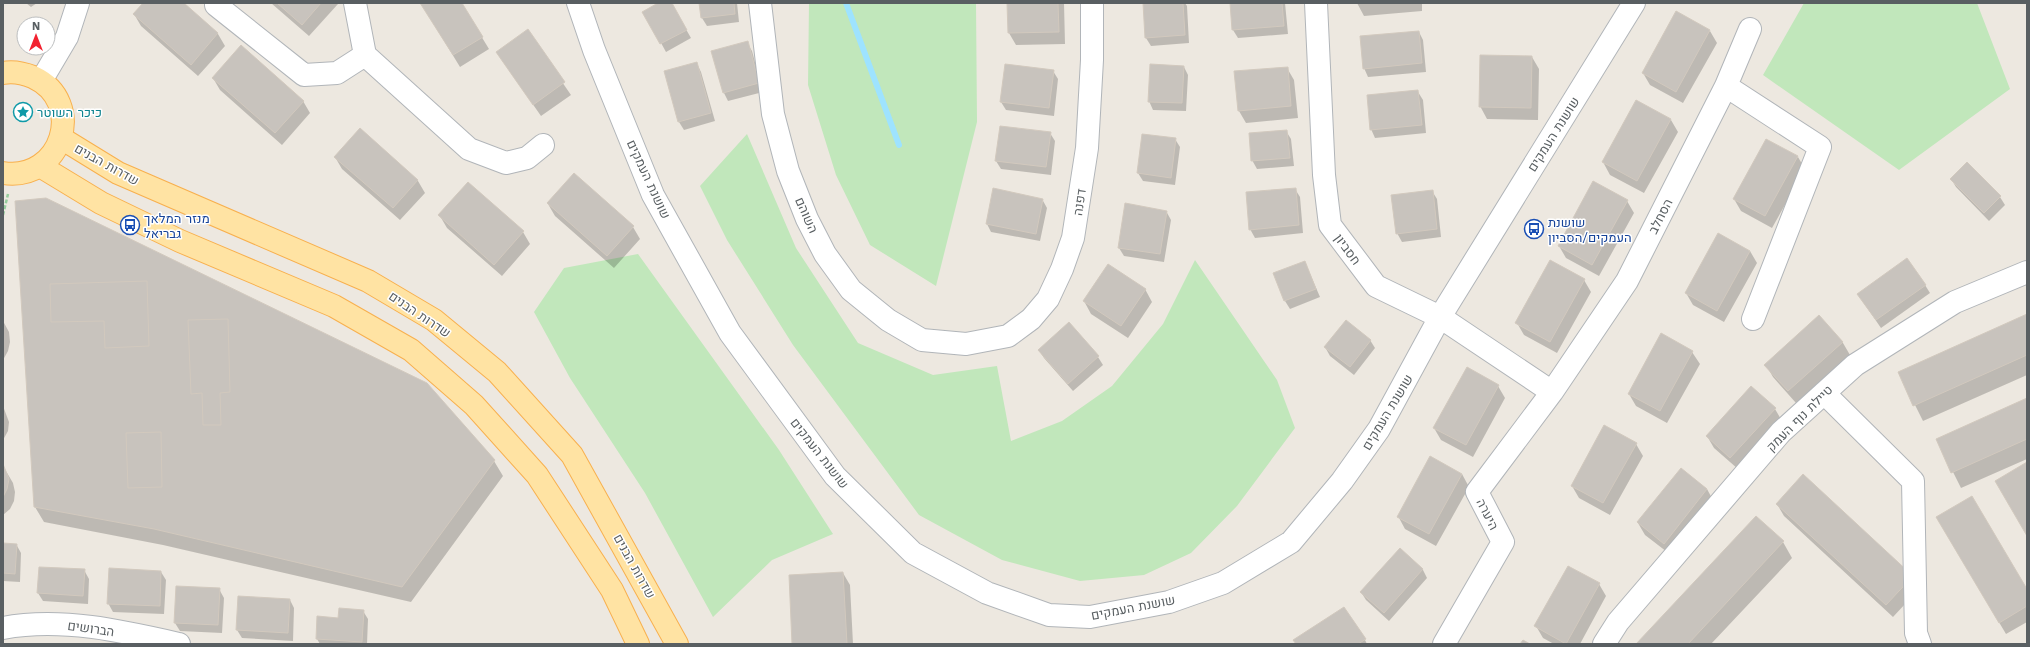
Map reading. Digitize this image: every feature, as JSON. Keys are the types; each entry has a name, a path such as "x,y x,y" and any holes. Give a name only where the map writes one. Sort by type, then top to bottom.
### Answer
{"main road":[{"path":"3,73 9,72 26,74 41,81 50,89 58,100 62,112 63,125 61,138 49,158 40,166 22,173 3,173"},
{"name":"שדרות הבנים","path":"61,138 118,173 368,281 434,320 497,372 572,455 677,644"},
{"path":"40,166 101,203 180,241 334,306 411,350 474,405 537,475 612,590 638,644"}],"street":[{"path":"41,81 67,38 78,3"},
{"path":"355,3 365,55 469,149 506,163 527,158 543,145"},
{"name":"שושנת העמקים","path":"578,3 594,50 653,195 730,333 835,476 913,553 987,593 1049,616 1090,617 1169,602 1223,583 1291,542 1342,481 1380,429 1440,317 1634,3"},
{"name":"השוהם","path":"760,3 772,114 788,171 807,219 825,254 852,290 888,320 922,340 966,344"},
{"name":"דפנה","path":"966,344 1008,336 1031,319 1048,299 1062,269 1073,238 1087,148 1092,60 1092,3"},
{"name":"חסביון","path":"1316,3 1324,175 1330,225 1376,286 1440,317 1552,392"},
{"path":"216,5 304,75 337,73 365,55"},
{"name":"הסחלב","path":"1552,392 1627,281 1726,86 1750,29"},
{"path":"1726,86 1820,147 1753,319"},
{"name":"טיילת נוף העמק","path":"1604,644 1618,622 1781,432 1855,365 1955,302 2027,272"},
{"name":"היערה","path":"1444,644 1503,542 1477,492 1552,392"},
{"path":"1824,393 1912,481 1916,633 1920,644"},
{"name":"הברושים","path":"3,628 28,623 67,624 148,637 179,644"}],"green space":[{"path":"809,3 976,3 977,122 936,286 870,245 836,175 808,85"},
{"path":"1804,3 1977,3 2010,89 1899,170 1763,75"},
{"path":"747,134 796,248 858,343 933,375 997,366 1011,441 1062,421 1112,386 1163,324 1195,260 1277,380 1295,428 1237,506 1191,553 1144,575 1080,581 1002,560 919,515 793,345 727,240 700,186"},
{"path":"638,254 779,450 833,534 772,560 713,617 645,493 570,378 534,312 564,268"}],"building":[{"path":"143,3 184,3 218,33 191,65 133,14"},
{"path":"277,3 321,3 302,25"},
{"path":"420,3 462,3 483,37 453,55"},
{"path":"658,3 672,3 687,30 660,44 642,12"},
{"path":"699,3 734,3 735,14 701,18"},
{"path":"1007,3 1058,3 1059,32 1008,33"},
{"path":"1143,3 1183,3 1185,35 1145,38"},
{"path":"1230,3 1282,3 1284,26 1232,30"},
{"path":"1676,11 1710,30 1676,92 1642,73"},
{"path":"528,29 565,82 533,105 496,52"},
{"path":"1419,31 1422,63 1363,69 1360,36"},
{"path":"748,41 759,83 723,93 711,51"},
{"path":"241,45 304,101 275,133 212,78"},
{"path":"1480,55 1532,56 1531,108 1479,107"},
{"path":"697,62 711,113 678,122 664,71"},
{"path":"1005,64 1054,70 1049,108 1000,102"},
{"path":"1150,64 1184,66 1182,103 1148,102"},
{"path":"1288,67 1291,106 1238,111 1234,71"},
{"path":"1418,90 1422,125 1370,130 1367,95"},
{"path":"1636,100 1671,119 1637,181 1602,162"},
{"path":"1000,126 1051,132 1046,167 995,161"},
{"path":"360,128 418,180 393,208 334,157"},
{"path":"1287,130 1290,158 1251,161 1249,133"},
{"path":"1142,134 1176,138 1171,178 1137,173"},
{"path":"1766,139 1798,156 1765,216 1733,199"},
{"path":"1967,162 2001,196 1984,213 1950,179"},
{"path":"574,173 634,226 607,256 547,203"},
{"path":"1593,181 1628,200 1592,265 1558,246"},
{"path":"468,182 524,231 494,265 438,215"},
{"path":"993,188 1043,199 1036,234 986,224"},
{"path":"1296,188 1299,225 1249,230 1246,192"},
{"path":"1433,190 1437,229 1396,234 1391,195"},
{"path":"46,198 427,383 495,460 402,587 154,529 34,507 15,201"},
{"path":"1125,203 1167,211 1160,254 1118,248"},
{"path":"1718,233 1750,251 1717,311 1685,293"},
{"path":"1907,258 1926,285 1876,320 1857,294"},
{"path":"1550,260 1585,279 1550,342 1515,323"},
{"path":"1305,261 1316,289 1284,301 1273,273"},
{"path":"1108,264 1146,289 1121,326 1083,301"},
{"path":"147,281 149,346 105,348 104,321 51,322 50,284"},
{"path":"2027,314 2027,355 1913,406 1898,372"},
{"path":"1819,315 1843,342 1788,391 1764,365"},
{"path":"228,319 230,392 220,393 221,425 203,425 202,393 191,394 188,320"},
{"path":"1346,320 1371,340 1350,367 1324,347"},
{"path":"1069,322 1099,356 1068,384 1038,350"},
{"path":"1661,333 1693,351 1660,411 1628,394"},
{"path":"1467,367 1499,385 1466,445 1433,428"},
{"path":"1751,386 1776,408 1730,458 1706,436"},
{"path":"2027,398 2027,439 1951,473 1936,439"},
{"path":"1604,425 1637,443 1603,503 1571,486"},
{"path":"161,432 162,487 128,488 126,433"},
{"path":"1430,456 1462,474 1429,534 1397,517"},
{"path":"2027,462 2027,536 1995,481"},
{"path":"3,464 9,479 7,489 3,497"},
{"path":"1681,468 1707,489 1664,544 1637,522"},
{"path":"1803,474 1913,576 1886,605 1776,504"},
{"path":"1972,496 2027,589 2027,606 1999,623 1936,517"},
{"path":"1756,516 1784,541 1688,644 1636,644"},
{"path":"3,543 17,544 15,574 3,573"},
{"path":"1400,548 1423,569 1384,613 1360,592"},
{"path":"1568,566 1600,583 1566,644 1534,626"},
{"path":"39,567 85,569 83,596 37,593"},
{"path":"109,568 161,571 160,606 107,604"},
{"path":"843,572 847,644 792,644 789,575"},
{"path":"176,586 220,588 218,625 174,623"},
{"path":"238,596 290,599 288,633 236,630"},
{"path":"1344,607 1366,639 1358,644 1296,644 1293,640"},
{"path":"339,608 364,610 362,642 316,639 317,616 338,618"},
{"path":"1523,640 1530,644 1520,644"}],"waterway":[{"path":"846,3 899,145"}],"place":[{"name":"כיכר השוטר","path":"23,112"},
{"name":"מנזר המלאך גבריאל","path":"130,225"},
{"name":"שושנת העמקים/הסביון","path":"1534,229"}]}
